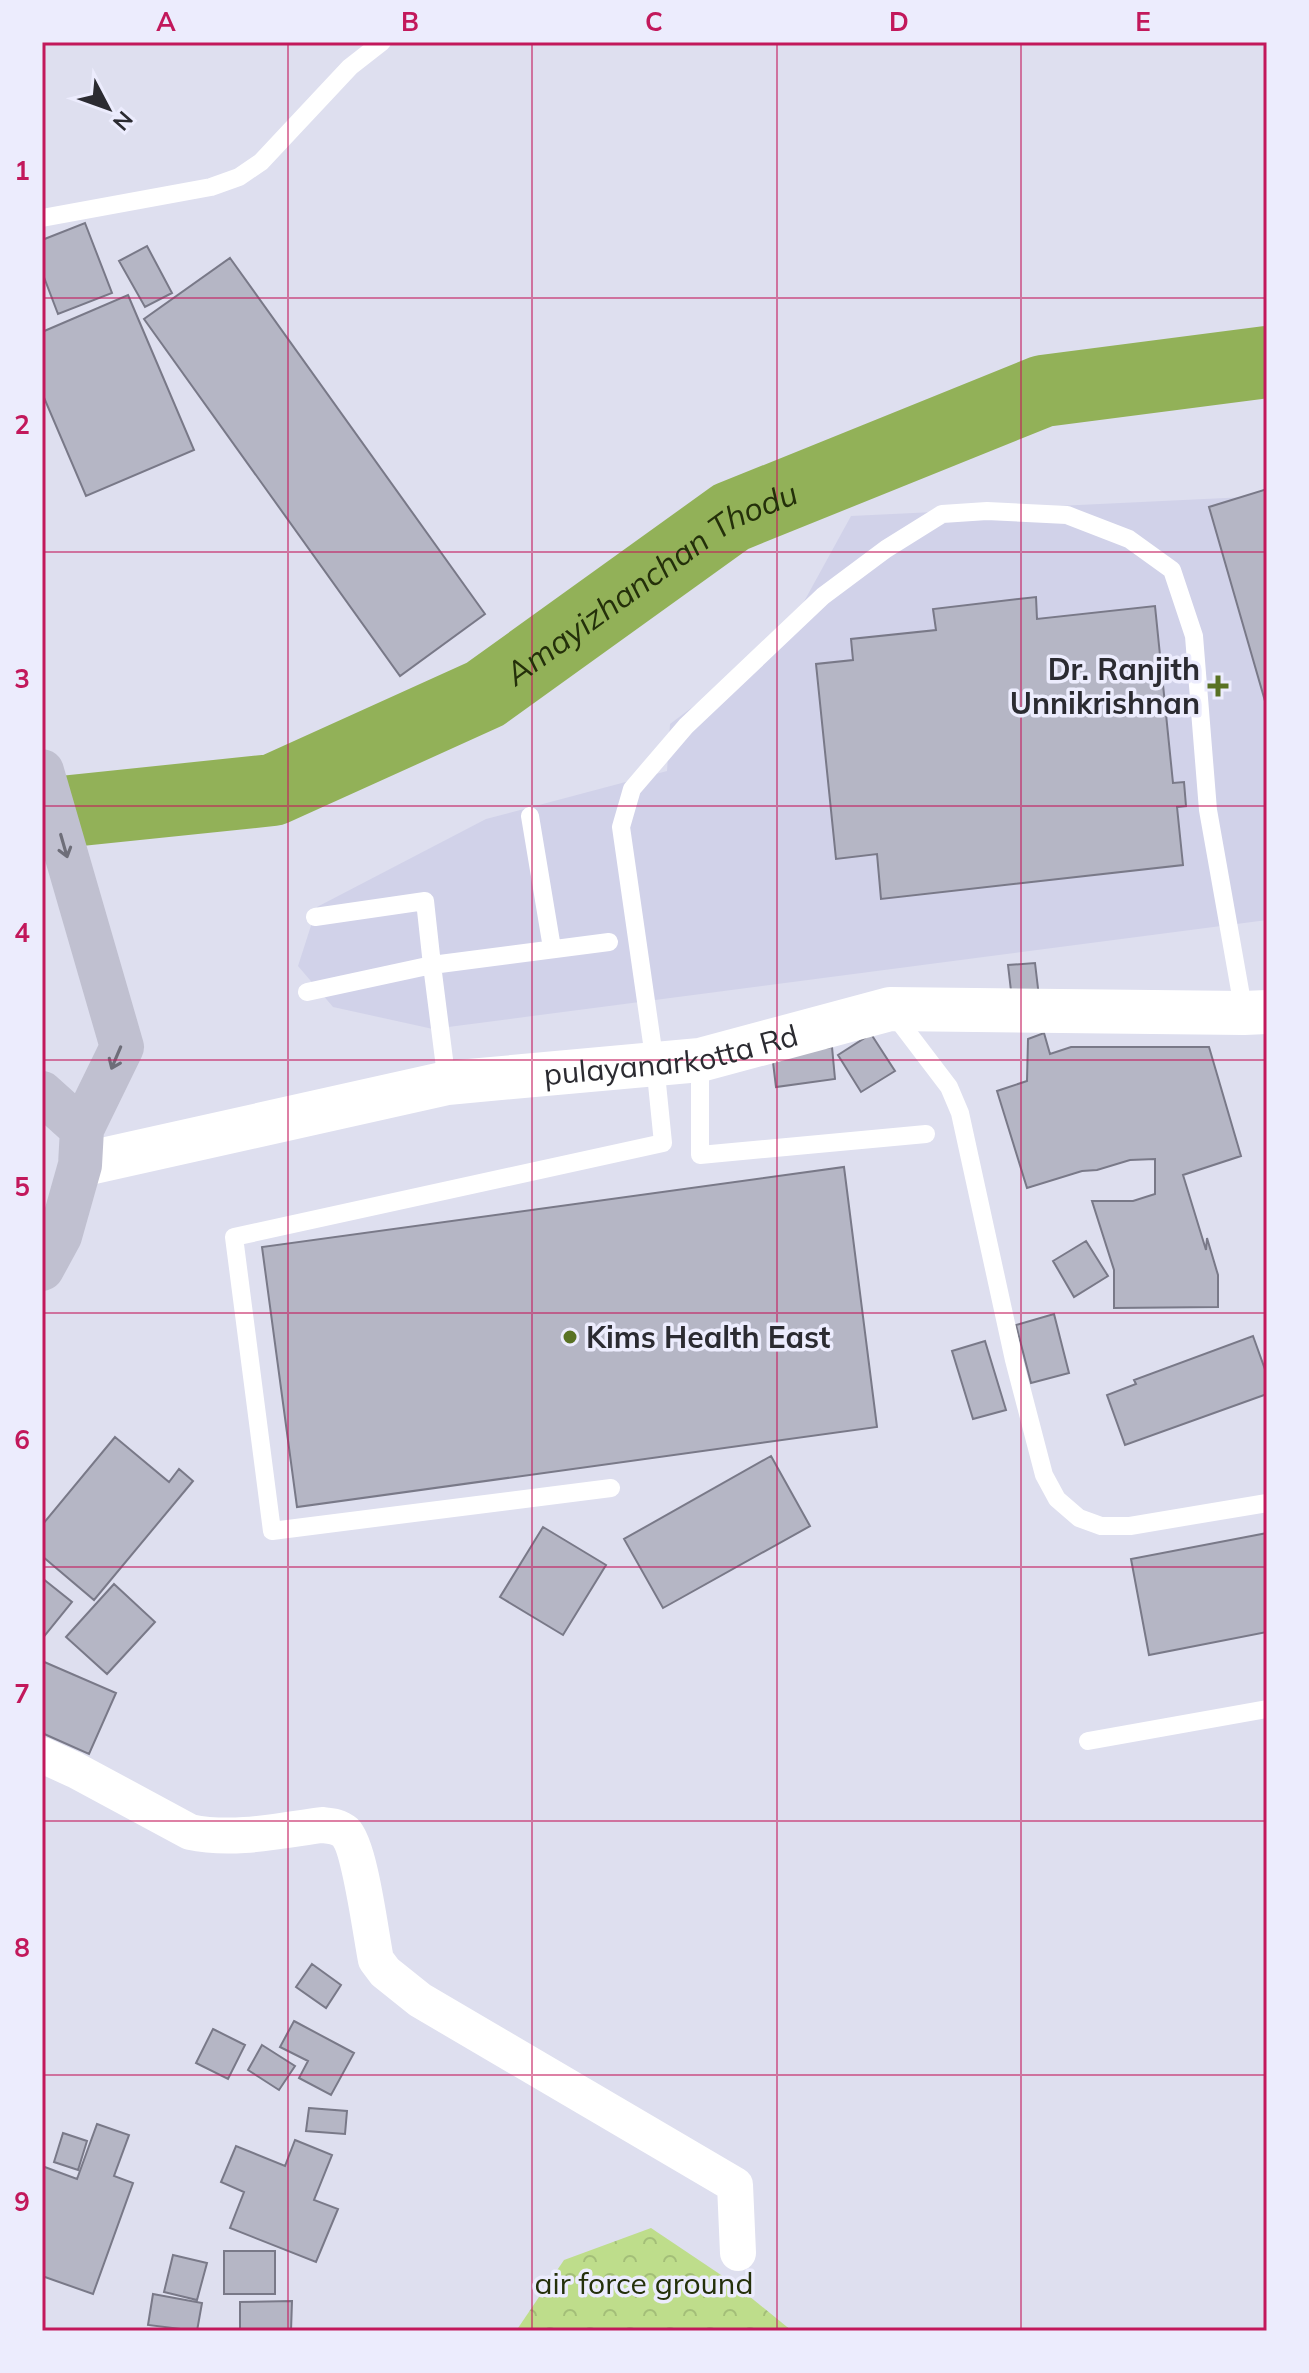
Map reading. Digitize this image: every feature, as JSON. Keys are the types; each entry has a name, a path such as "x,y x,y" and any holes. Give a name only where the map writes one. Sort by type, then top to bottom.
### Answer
{"main road":[{"path":"42,771 122,1047 81,1147 60,1236 42,1269"},
{"path":"42,1093 81,1147"}],"street":[{"name":"pulayanarkotta Rd","path":"81,1147 447,1083 700,1060 890,1009 1256,1012"},
{"path":"42,1755 190,1832 231,1836 322,1825 335,1826 347,1834 355,1852 376,1960 385,1972 420,2000 735,2185 738,2253"}],"lane":[{"path":"42,218 211,187 239,177 261,162 350,67 382,42"},
{"path":"663,1143 655,1064 621,827 632,789 686,726 823,596 886,549 942,514 987,511 1067,515 1129,539 1172,570 1194,636 1208,810 1256,1012"},
{"path":"530,816 552,948"},
{"path":"315,917 425,901 447,1083"},
{"path":"307,992 432,965 609,942"},
{"path":"890,1009 949,1087 960,1113 1014,1360 1044,1475 1057,1499 1079,1518 1101,1526 1130,1526 1267,1503"},
{"path":"700,1060 700,1155 926,1134"},
{"path":"611,1488 272,1531 234,1237 663,1143 699,1142"},
{"path":"1088,1741 1267,1709"}],"shaded area":[{"path":"1267,496 1267,920 433,1029 333,1007 298,966 317,907 486,819 667,771 670,724 784,638 851,516"}],"green space":[{"name":"air force ground","path":"651,2228 733,2283 792,2331 516,2331 564,2260"}],"building":[{"path":"85,223 112,293 58,314 42,272 42,240"},
{"path":"147,246 172,293 145,307 119,261"},
{"path":"230,258 485,614 400,676 144,319"},
{"path":"128,295 194,450 86,496 42,393 42,332"},
{"path":"1267,489 1267,701 1265,701 1209,507"},
{"path":"1036,597 1037,619 1155,606 1173,783 1184,782 1186,806 1177,807 1183,865 881,899 877,854 836,859 816,664 853,660 851,639 936,630 933,609"},
{"path":"1035,963 1040,1005 1013,1008 1008,965"},
{"path":"1044,1033 1050,1054 1071,1047 1209,1047 1241,1156 1183,1175 1206,1250 1207,1238 1218,1275 1218,1307 1114,1308 1114,1270 1092,1201 1133,1201 1155,1194 1155,1159 1130,1160 1027,1188 997,1091 1027,1081 1028,1039"},
{"path":"871,1034 895,1071 861,1092 838,1055"},
{"path":"832,1047 835,1079 776,1087 772,1054"},
{"name":"Kims Health East","path":"844,1167 877,1427 297,1507 262,1247"},
{"path":"1086,1241 1108,1276 1074,1297 1053,1261"},
{"path":"1054,1314 1069,1373 1031,1383 1016,1325"},
{"path":"1253,1336 1267,1375 1267,1394 1125,1445 1107,1395 1136,1384 1134,1380"},
{"path":"985,1341 1006,1410 973,1419 952,1351"},
{"path":"115,1437 169,1482 179,1469 193,1481 94,1600 42,1556 42,1525"},
{"path":"771,1456 810,1526 663,1608 624,1539"},
{"path":"543,1527 606,1565 563,1635 500,1597"},
{"path":"1267,1533 1267,1632 1149,1655 1131,1559"},
{"path":"42,1578 72,1602 42,1639"},
{"path":"114,1584 155,1622 107,1674 66,1637"},
{"path":"42,1661 116,1693 89,1754 42,1733"},
{"path":"312,1964 341,1985 326,2008 296,1987"},
{"path":"294,2021 354,2053 331,2095 299,2078 308,2061 280,2047"},
{"path":"213,2029 245,2045 228,2079 196,2063"},
{"path":"262,2045 295,2066 279,2090 248,2070"},
{"path":"309,2108 347,2111 345,2134 306,2131"},
{"path":"97,2124 129,2135 114,2176 133,2183 93,2294 42,2276 42,2166 77,2179"},
{"path":"63,2133 87,2141 78,2170 54,2162"},
{"path":"295,2140 332,2155 314,2200 338,2209 316,2262 230,2228 244,2192 221,2182 236,2146 285,2166"},
{"path":"224,2251 275,2251 275,2294 224,2294"},
{"path":"173,2255 207,2263 197,2300 164,2292"},
{"path":"153,2294 202,2303 197,2331 148,2325"},
{"path":"292,2301 291,2331 240,2331 240,2302"}],"waterway":[{"name":"Amayizhanchan Thodu","path":"42,814 273,790 485,694 731,517 1043,391 1267,362"}],"place":[{"name":"Dr. Ranjith Unnikrishnan","path":"1218,686"},
{"name":"Kims Health East","path":"570,1337"}]}
